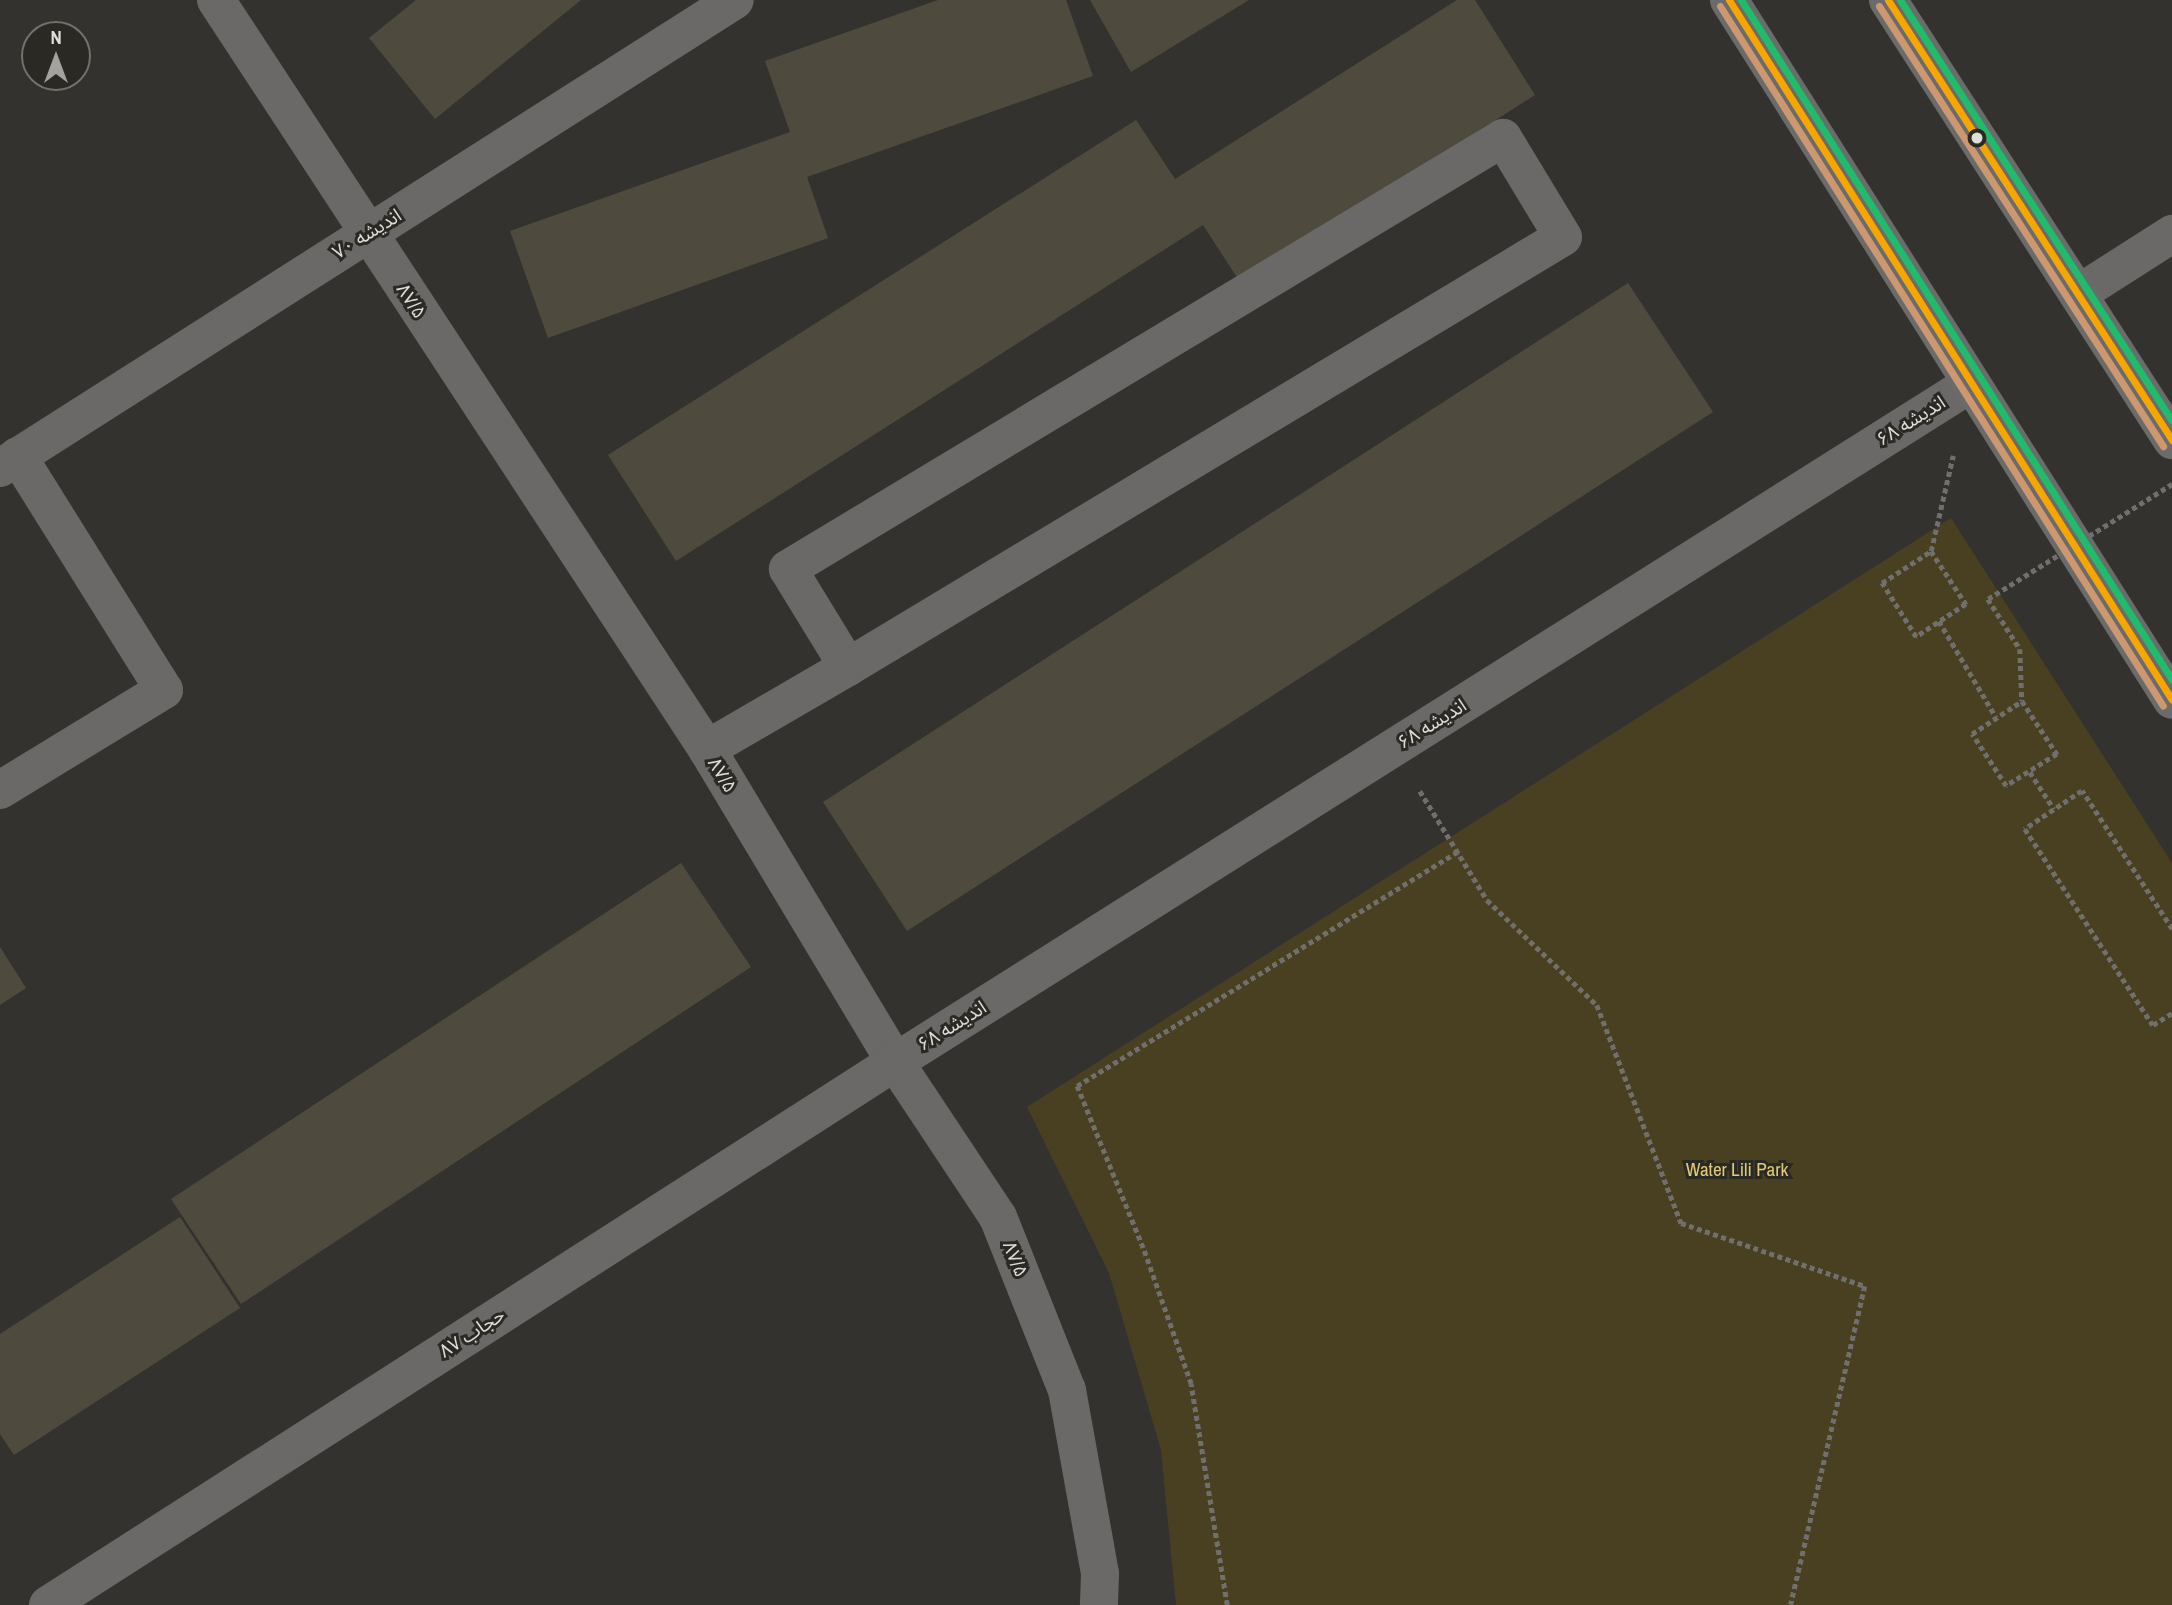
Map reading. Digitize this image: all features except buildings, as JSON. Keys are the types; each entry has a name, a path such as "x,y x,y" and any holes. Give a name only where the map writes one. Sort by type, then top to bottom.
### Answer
{"main road":[{"path":"1729,0 1969,385 2172,700"},
{"path":"1888,0 2172,440"}],"street":[{"name":"۸۷/۵","path":"216,0 707,749 895,1062 998,1217 1067,1390 1100,1574 1099,1605"},
{"name":"اندیشه ۷۰","path":"9,462 734,0"},
{"path":"707,749 848,667 1563,237 1503,138 788,569 848,667"},
{"path":"2078,294 2172,234"},
{"name":"اندیشه ۶۸","path":"895,1062 1969,385"},
{"path":"0,790 164,690 9,462"},
{"name":"حجاب ۸۷","path":"48,1605 895,1062"}],"path":[{"path":"1931,551 1966,604 1916,637 1882,583 1931,551 1969,385"},
{"path":"2022,701 1972,734 2006,786 2057,754 2022,701 2020,649 1988,599 2172,485"},
{"path":"1939,621 1996,717"},
{"path":"1393,748 1488,900 1597,1004 1681,1223 1865,1286 1791,1605"},
{"path":"2030,772 2054,809"},
{"path":"2172,929 2082,791 2025,829 2153,1025 2172,1013"},
{"path":"1227,1605 1191,1384 1143,1248 1077,1086 1458,852"}],"green space":[{"name":"Water Lili Park","path":"1951,518 2172,863 2172,1605 1176,1605 1161,1450 1109,1273 1027,1107"}],"transit line":[{"path":"1729,0 2172,700"},
{"path":"1741,0 2172,680"},
{"path":"1888,0 2172,440"},
{"path":"1900,0 2172,421"},
{"path":"1720,6 2163,706"},
{"path":"1879,6 2163,446"}]}
